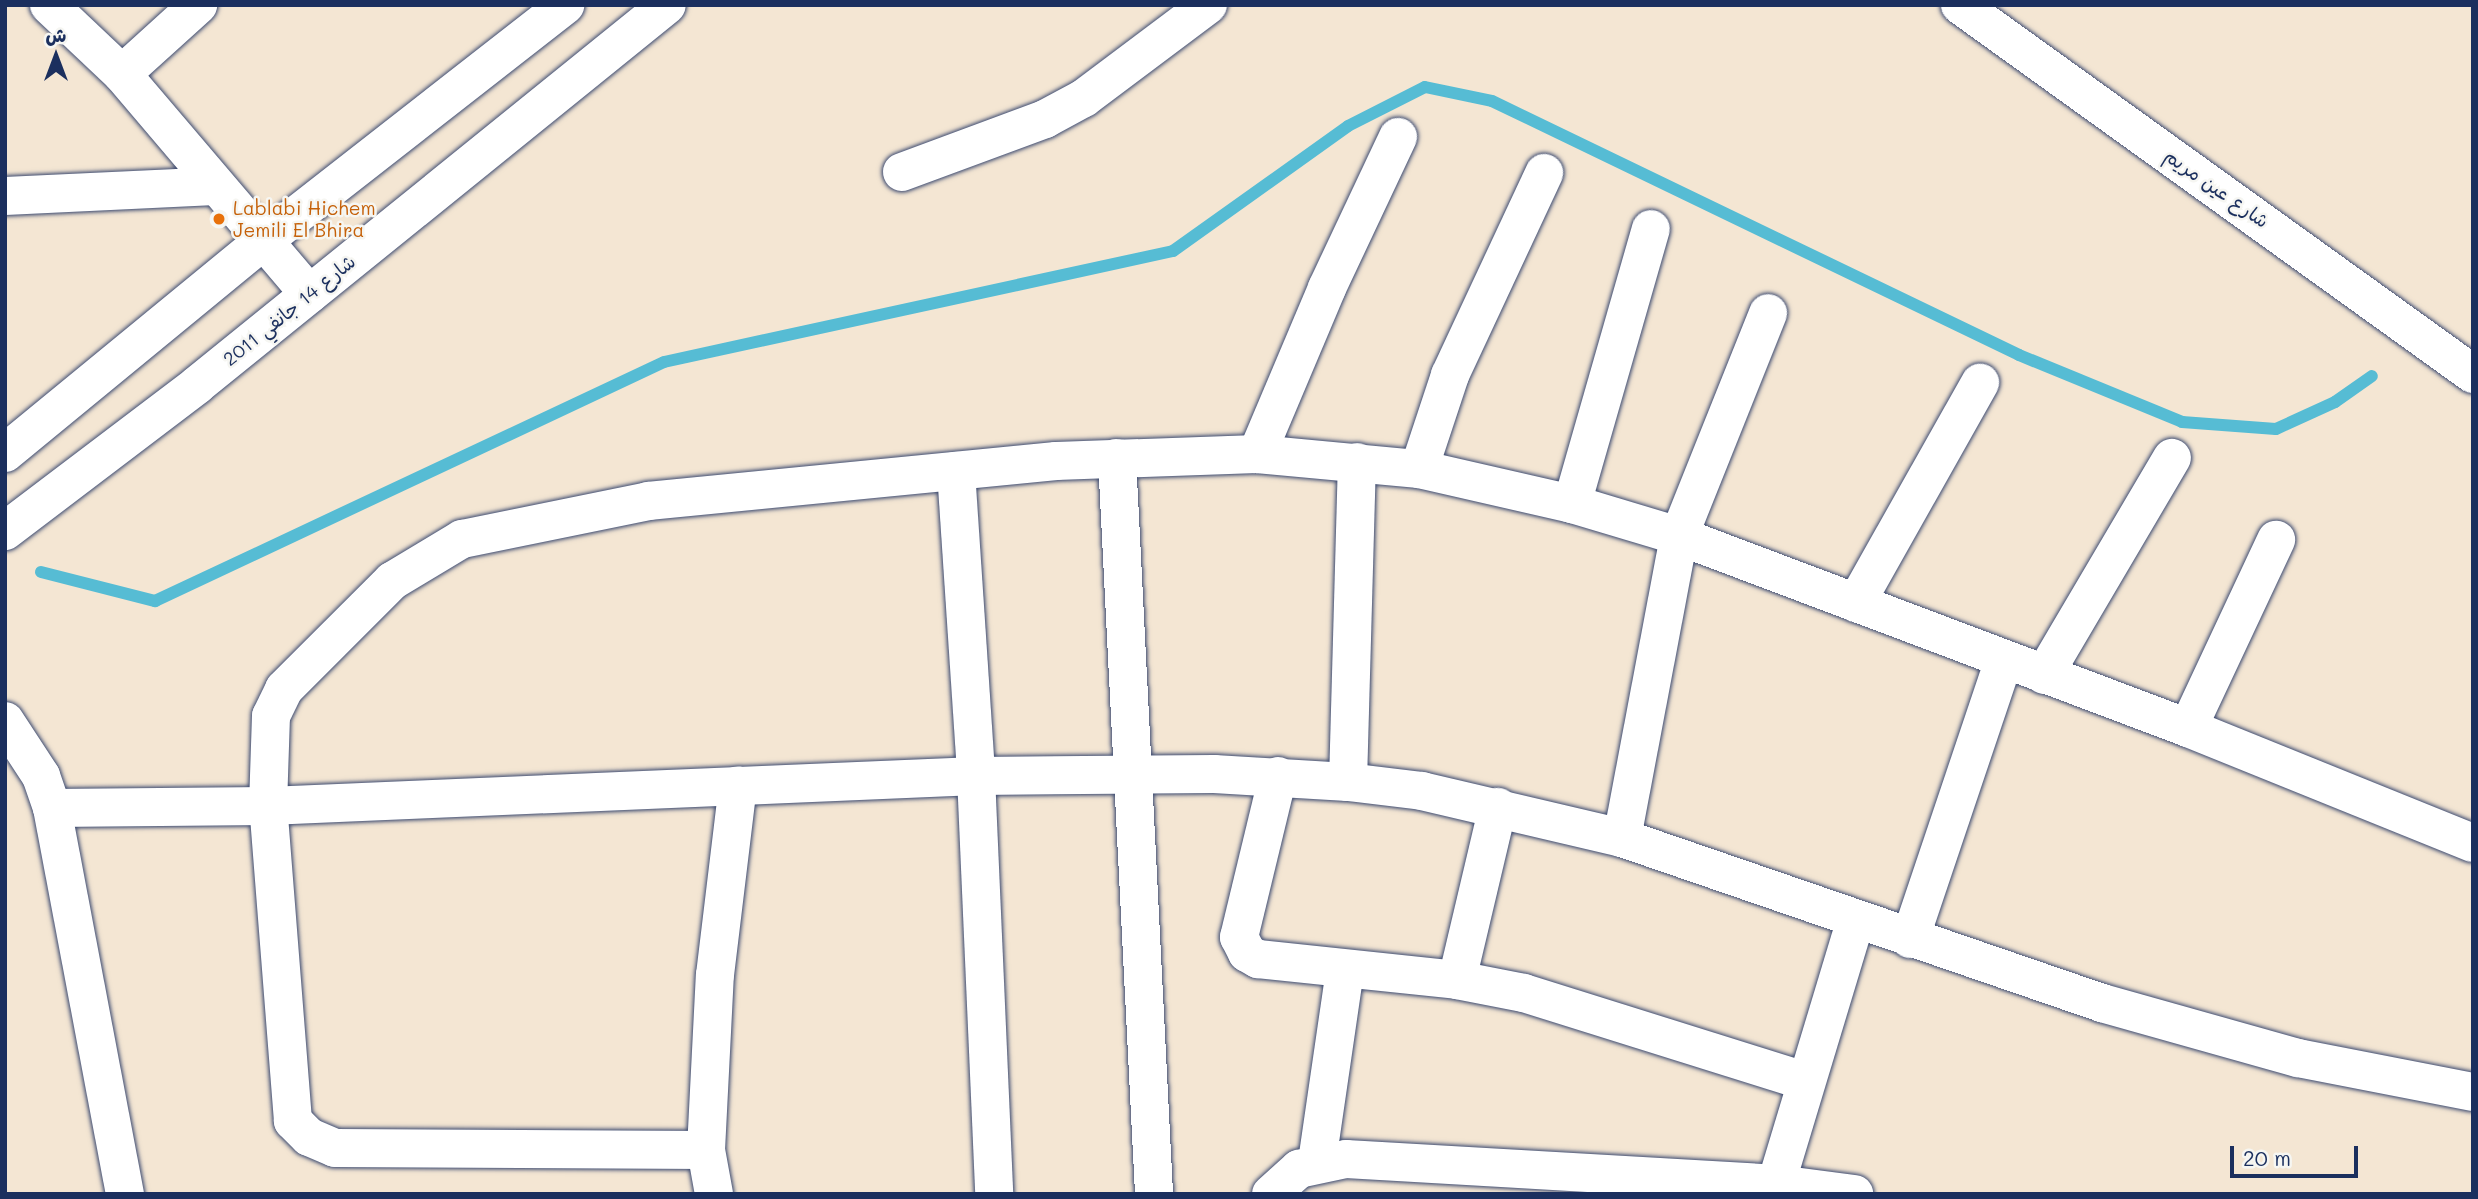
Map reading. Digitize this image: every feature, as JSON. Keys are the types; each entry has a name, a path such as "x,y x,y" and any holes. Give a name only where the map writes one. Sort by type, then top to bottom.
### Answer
{"street":[{"path":"49,5 122,74 262,242 309,294"},
{"path":"122,74 198,5"},
{"path":"5,453 262,242 565,5"},
{"name":"شارع 14 جانفي 2011","path":"5,531 309,294 667,5"},
{"path":"902,172 1045,118 1084,98 1208,5"},
{"name":"شارع عين مريم","path":"1960,5 2473,374"},
{"path":"1257,454 1326,288 1398,137"},
{"path":"1419,469 1450,375 1544,173"},
{"path":"5,196 215,186"},
{"path":"1572,504 1651,229"},
{"path":"1622,838 1679,536 1768,313"},
{"path":"1856,603 1980,383"},
{"path":"706,1150 335,1148 309,1137 293,1121 268,806 270,728 284,689 391,581 462,539 648,500 1117,458 1257,454 1419,469 1572,504 1679,536 2003,662 2188,728 2473,843"},
{"path":"1117,458 1154,1194"},
{"path":"2044,675 2172,458"},
{"path":"1348,782 1357,462"},
{"path":"956,471 976,776 994,1194"},
{"path":"2188,728 2276,540"},
{"path":"1910,939 2003,662"},
{"path":"5,721 41,776 52,808 125,1194"},
{"path":"52,808 268,806 976,776 1132,773 1278,776 1348,782 1498,807 1622,838 2102,1003 2285,1054 2473,1092"},
{"path":"1278,776 1241,945 1258,959 1457,980 1524,993 1804,1081"},
{"path":"714,1194 706,1150 715,975 738,785"},
{"path":"1457,980 1498,807"},
{"path":"1775,1189 1804,1081 1856,919"},
{"path":"1317,1162 1345,970"},
{"path":"1270,1194 1299,1169 1317,1162 1346,1160 1854,1194"}],"waterway":[{"path":"41,572 155,601 664,362 1173,251 1348,126 1425,87 1492,101 2019,355 2182,422 2276,429 2335,402 2372,376"}],"place":[{"name":"Lablabi Hichem Jemili El Bhira","path":"219,219"}]}
